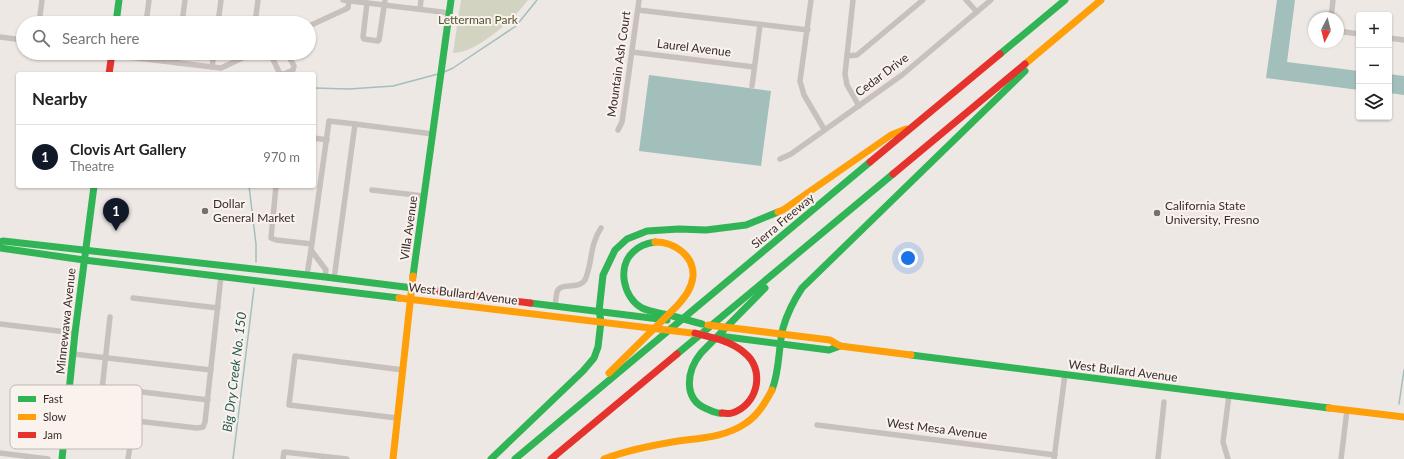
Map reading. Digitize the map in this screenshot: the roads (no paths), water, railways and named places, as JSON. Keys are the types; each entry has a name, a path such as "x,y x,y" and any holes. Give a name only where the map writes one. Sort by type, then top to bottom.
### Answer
{"main road":[{"path":"117,16 119,0"},
{"name":"Villa Avenue","path":"392,459 410,299 452,0"},
{"name":"Sierra Freeway","path":"515,459 1065,0"},
{"path":"551,459 1101,0"},
{"path":"604,459 614,454 672,442 725,434 742,426 758,412 770,395 777,373 782,333 794,300 802,288 943,152 1066,30"},
{"path":"109,72 111,60"},
{"path":"491,459 583,371 594,358 598,347 601,321 599,311 603,275 615,250 627,238 647,231 679,229 706,230 746,225 783,210 891,135 916,125"},
{"name":"Minnewawa Avenue","path":"70,385 94,188"},
{"path":"734,340 751,358 755,365 758,381 756,389 749,402 743,407 729,413 715,413 708,411 693,397 690,390 688,376 694,360 812,240"},
{"name":"West Bullard Avenue","path":"0,242 3,241 325,277 412,289 782,333 830,340 840,346 1404,417"},
{"path":"564,418 675,308 690,288 692,272 689,260 680,250 669,243 656,241 643,244 632,252 626,264 624,275 626,290 635,302 646,309 702,324"},
{"name":"West Bullard Avenue","path":"0,248 84,260 633,325 734,340 829,350 840,346"},
{"path":"120,264 139,262 162,264 167,263 169,260"},
{"path":"221,276 227,272 249,274 275,272"},
{"path":"501,309 532,307 550,309 555,305"},
{"name":"Minnewawa Avenue","path":"62,459 63,449"}],"street":[{"path":"40,16 42,0"},
{"path":"147,16 149,0"},
{"path":"183,16 185,0"},
{"path":"219,16 221,0"},
{"path":"256,16 258,0"},
{"path":"316,23 348,8 347,0 367,3 385,3 450,13"},
{"path":"420,9 422,0"},
{"name":"Mountain Ash Court","path":"618,130 622,122 639,0"},
{"path":"811,0 800,82 804,95 824,129"},
{"path":"853,0 845,74 847,85 859,106"},
{"path":"847,56 858,55 923,0"},
{"path":"966,0 977,12"},
{"name":"Cedar Drive","path":"780,159 791,154 824,129 902,75 991,0"},
{"path":"1332,12 1333,0"},
{"path":"367,3 363,37 364,39 378,41 380,40 385,3"},
{"path":"638,10 808,30"},
{"path":"752,86 760,25"},
{"path":"1344,32 1356,34"},
{"path":"0,37 16,39"},
{"path":"1392,38 1404,40"},
{"name":"Laurel Avenue","path":"632,52 754,67"},
{"path":"162,60 221,68 238,60"},
{"path":"212,67 213,60"},
{"path":"273,60 279,72"},
{"path":"288,72 293,70 294,66 291,60"},
{"path":"307,275 329,121 433,134"},
{"path":"334,279 354,124"},
{"path":"316,138 327,140"},
{"path":"276,188 271,238 312,247"},
{"path":"372,190 424,196"},
{"path":"555,305 557,292 560,288 566,286 576,286 585,280 595,237 601,228"},
{"path":"312,247 318,260 326,270 325,277"},
{"path":"142,422 197,428 203,427 206,422 221,276"},
{"path":"133,298 218,308"},
{"path":"102,385 110,317"},
{"path":"0,324 75,333"},
{"path":"73,354 211,370"},
{"path":"397,418 289,404 295,356 403,370"},
{"path":"1054,457 1065,374"},
{"path":"142,392 208,400"},
{"path":"1228,459 1222,442 1229,395"},
{"path":"1158,459 1164,402"},
{"path":"1341,459 1347,410"},
{"name":"West Mesa Avenue","path":"817,425 1054,457"},
{"path":"128,459 130,449"},
{"path":"283,459 284,452 347,459"},
{"path":"0,453 48,459"}],"water":[{"path":"1277,0 1295,0 1287,62 1356,71 1356,90 1266,78"},
{"path":"1392,74 1404,76 1404,95 1392,93"},
{"path":"649,75 771,91 761,166 639,151"}],"waterway":[{"name":"Big Dry Creek No. 150","path":"444,72 453,68 516,26 537,0"},
{"name":"Big Dry Creek No. 150","path":"316,88 349,89 393,86 438,74"},
{"name":"Big Dry Creek No. 150","path":"249,188 256,244 256,262"},
{"name":"Big Dry Creek No. 150","path":"233,459 254,288"},
{"path":"1399,404 1404,370"}],"place":[{"name":"Dollar General Market","path":"205,211"},
{"name":"California State University, Fresno","path":"1157,213"},
{"name":"Clovis Art Gallery","path":"116,231"}],"park label":[{"name":"Letterman Park","path":"478,20"}]}
